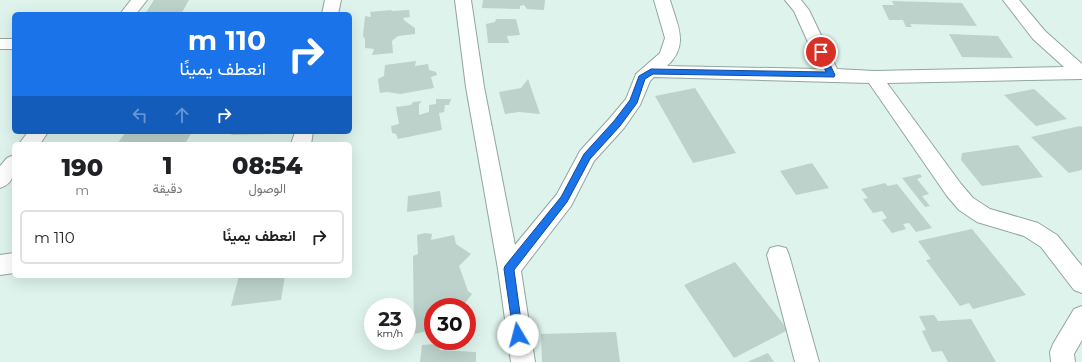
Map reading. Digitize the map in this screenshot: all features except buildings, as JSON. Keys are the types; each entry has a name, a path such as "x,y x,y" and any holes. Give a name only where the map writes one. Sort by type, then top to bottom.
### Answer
{"street":[{"path":"130,12 139,0"},
{"path":"330,12 333,0"},
{"path":"463,0 475,87 509,269 523,362"},
{"path":"509,269 564,200 587,156 617,123 634,101 642,78 668,55 673,38 662,0"},
{"path":"793,0 801,10 831,75"},
{"path":"1011,0 1039,35 1081,72"},
{"path":"0,44 12,44"},
{"path":"651,71 831,75 874,78 1081,72"},
{"path":"874,78 954,190 966,204 984,216 1030,229 1049,241 1082,283"},
{"path":"31,142 37,134"},
{"path":"0,180 12,165"},
{"path":"778,255 807,362"},
{"path":"0,265 12,263"},
{"path":"1063,362 1062,352 1082,317"}],"route":[{"path":"518,335 509,269 564,200 587,156 617,123 634,101 642,78 651,71 831,75 821,52"}]}
